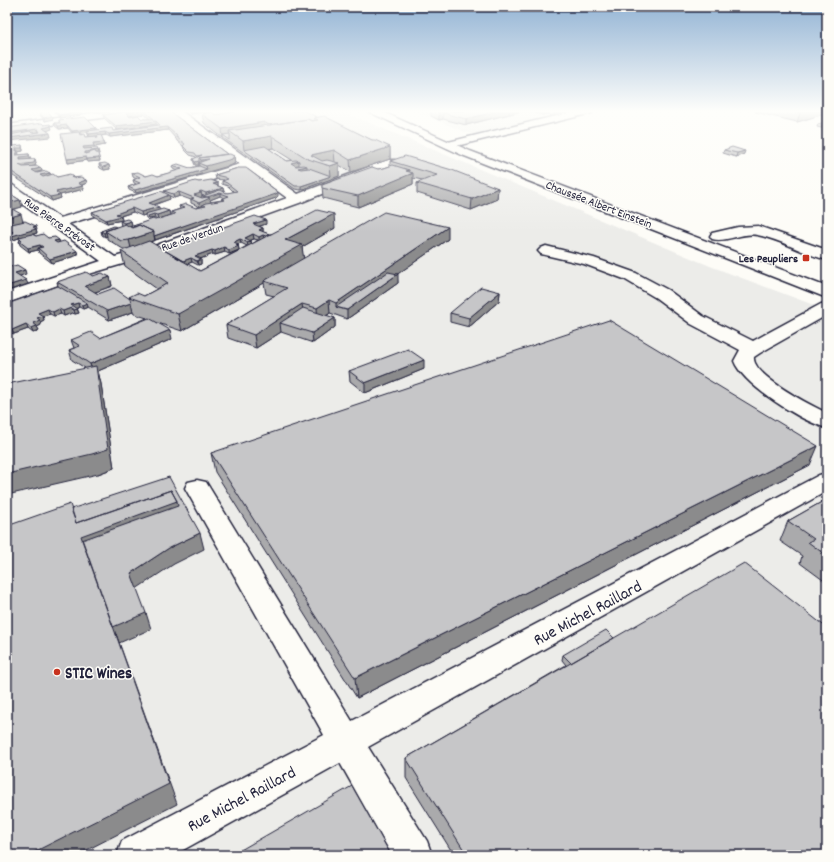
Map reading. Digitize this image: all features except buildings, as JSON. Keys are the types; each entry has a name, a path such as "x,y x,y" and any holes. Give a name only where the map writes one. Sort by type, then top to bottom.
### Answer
{"street":[{"path":"230,151 297,199"},
{"name":"Chaussée Albert Einstein","path":"464,151 827,293"},
{"name":"Chaussée Albert Einstein","path":"495,151 544,170"},
{"name":"Rue de Verdun","path":"7,298 112,262 162,248 297,199 391,162"},
{"path":"58,223 249,165"},
{"name":"Rue Pierre Prévost","path":"7,187 112,262"},
{"path":"703,230 738,244"},
{"path":"717,236 738,231 758,230 827,254"},
{"path":"546,251 589,261 630,276 662,294 696,320 753,349"},
{"path":"827,308 753,349 745,356 744,362 751,374 782,396 827,422"},
{"name":"Rue Michel Raillard","path":"136,855 827,481"},
{"path":"196,488 413,855"}],"shaded area":[{"path":"234,151 437,151 710,266 827,310 827,855 7,855 7,308 108,272 298,195"}],"place":[{"name":"Les Peupliers","path":"806,258"},
{"name":"STIC Wines","path":"57,672"}]}
